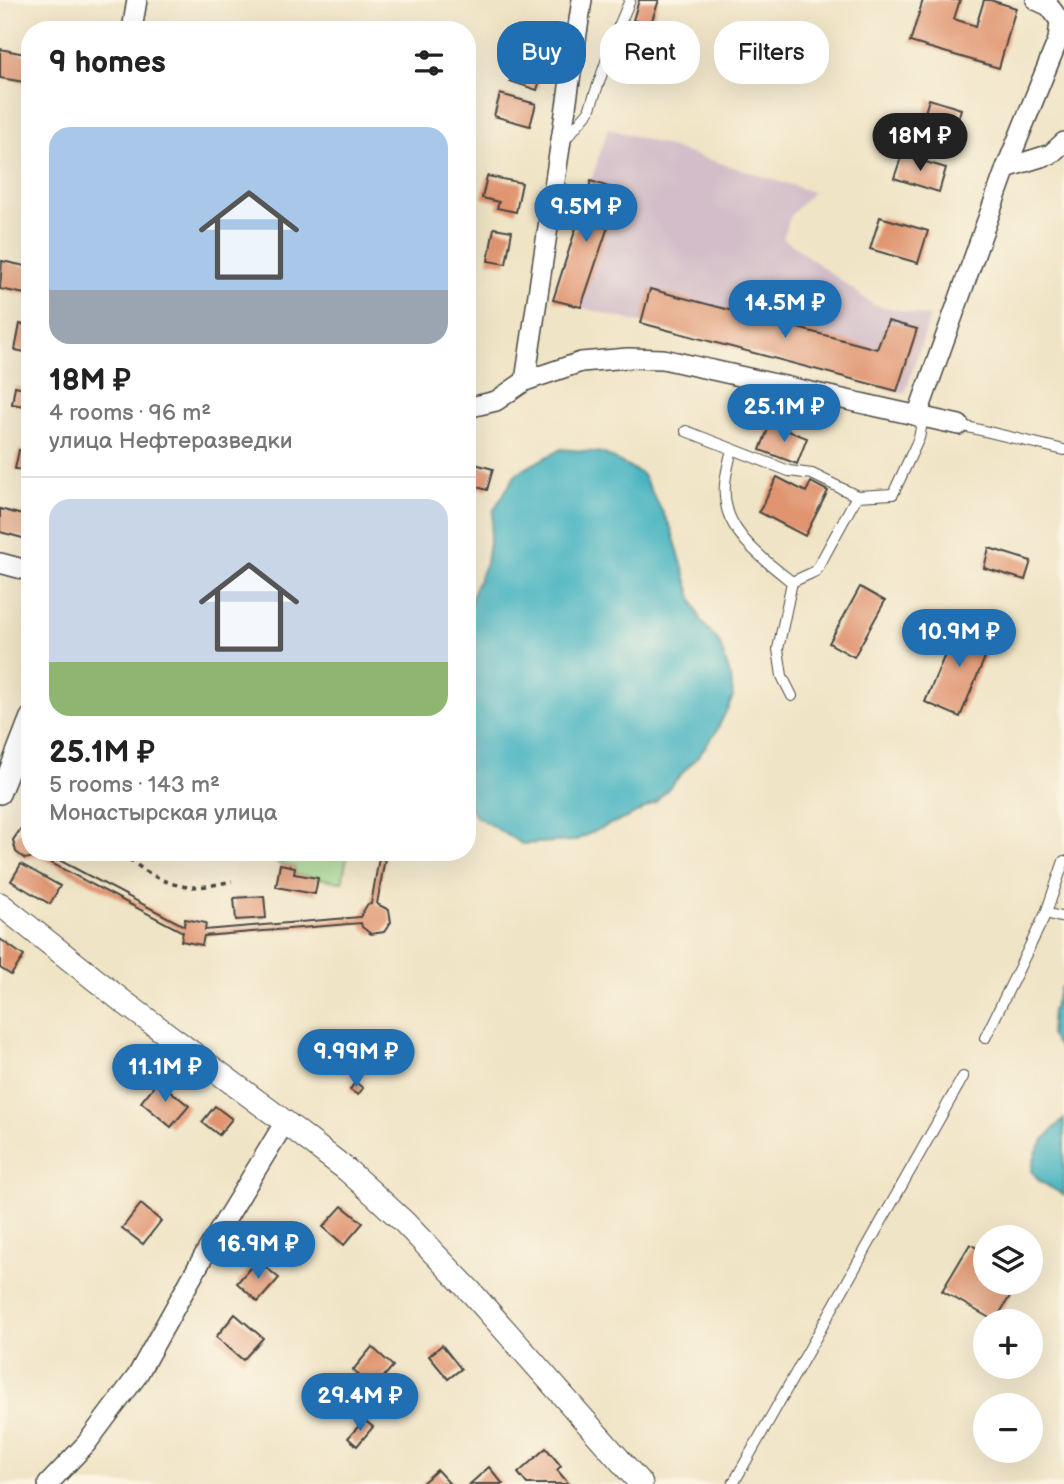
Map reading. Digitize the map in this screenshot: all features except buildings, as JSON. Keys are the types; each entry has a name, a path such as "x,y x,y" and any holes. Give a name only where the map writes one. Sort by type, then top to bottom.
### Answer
{"street":[{"path":"134,21 137,0"},
{"path":"524,381 582,0"},
{"path":"920,417 1006,169 1058,40 1060,21 1049,6 1036,0"},
{"path":"1006,169 1051,154 1064,142"},
{"path":"476,406 496,401 524,381 581,362 628,358 663,359 959,425"},
{"path":"0,563 21,569"},
{"path":"0,794 21,741"},
{"path":"0,904 121,1000 347,1170 404,1222 472,1293 641,1484"},
{"path":"48,1484 86,1444 137,1376 202,1259 285,1122"}],"lane":[{"path":"560,147 589,111 630,0"},
{"path":"686,431 789,471 812,474 857,496 892,494 919,439 920,417"},
{"path":"959,425 1064,450"},
{"path":"732,449 725,477 726,505 737,530 760,557 792,582"},
{"path":"792,582 816,571 857,496"},
{"path":"792,582 778,649 782,676 792,696"},
{"path":"985,1038 1046,913 1064,861"},
{"path":"1046,913 1064,918"},
{"path":"733,1484 963,1077"}],"path":[{"path":"131,861 161,879 190,887 232,881"}],"shaded area":[{"path":"608,128 813,192 791,215 783,238 874,305 930,317 905,393 553,300"}],"green space":[{"path":"274,861 346,861 342,882 294,874 295,867"}],"water":[{"path":"561,449 603,453 642,474 671,528 701,621 719,642 731,678 733,697 716,732 656,802 574,841 522,844 476,816 476,586 486,563 494,509 517,473"},
{"path":"1064,985 1064,1054 1050,1035 1052,1011"},
{"path":"1064,1119 1064,1195 1041,1182 1032,1172 1038,1149"}]}
